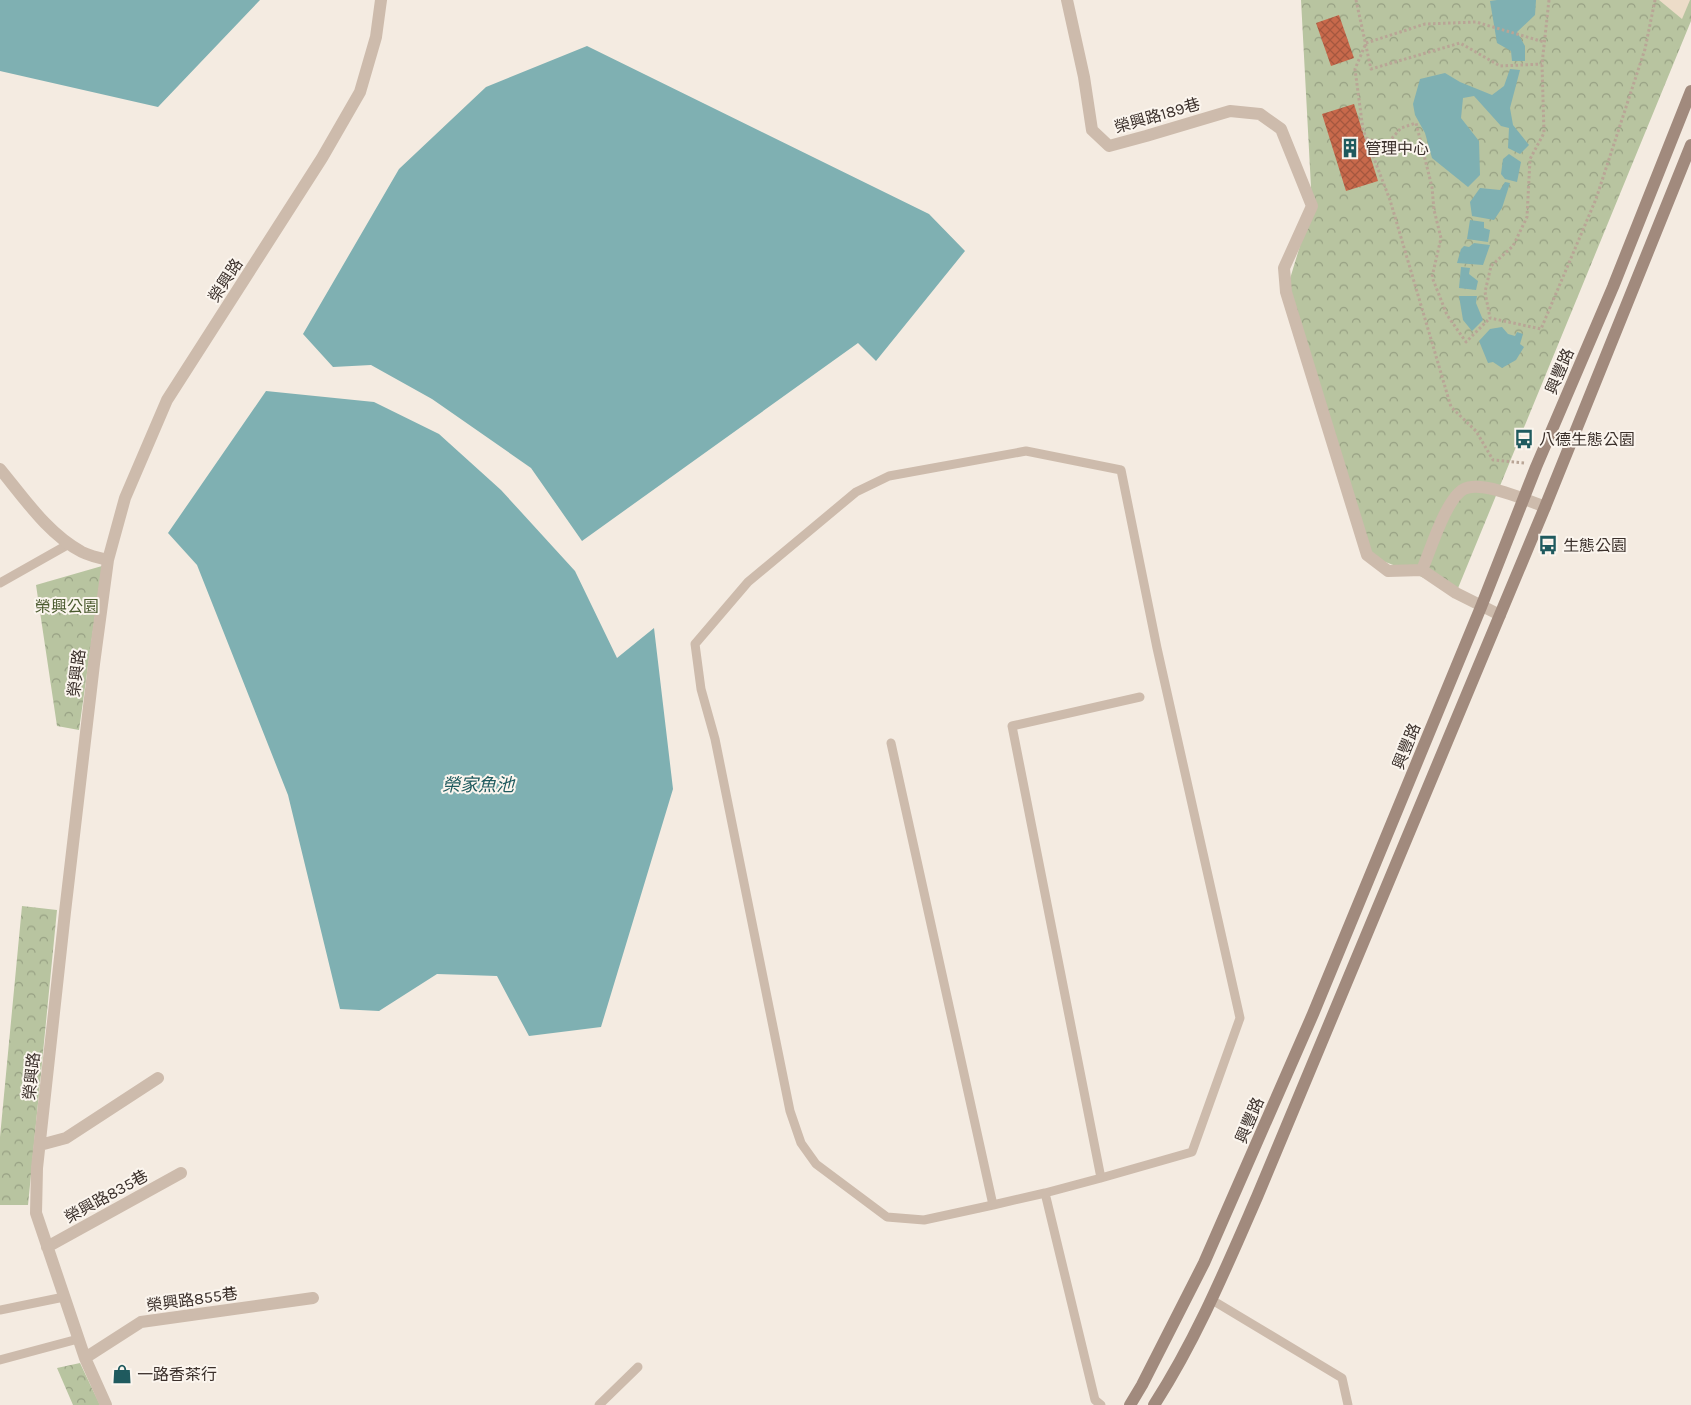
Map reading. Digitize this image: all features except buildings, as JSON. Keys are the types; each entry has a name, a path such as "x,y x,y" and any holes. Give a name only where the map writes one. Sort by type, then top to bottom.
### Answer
{"main road":[{"name":"興豐路","path":"1130,1405 1204,1263 1309,1023 1481,606 1523,499 1613,287 1691,91"},
{"path":"1154,1405 1172,1378 1212,1300 1265,1179 1688,160 1691,145"}],"street":[{"name":"榮興路","path":"106,1405 84,1358 36,1213 37,1168 89,702 108,560 125,498 167,400 322,158 360,92 376,37 382,0"},
{"name":"榮興路189巷","path":"1067,0 1084,77 1092,130 1109,146 1230,112 1260,114 1281,129 1312,206 1284,268 1286,292 1367,555 1388,570 1422,570"},
{"path":"0,469 51,529 69,544 84,553 108,560"},
{"path":"1500,615 1481,606 1422,570 1449,504 1464,489 1484,487 1545,507"},
{"path":"40,1145 66,1138 158,1078"},
{"name":"榮興路835巷","path":"48,1247 181,1173"},
{"name":"榮興路855巷","path":"84,1358 141,1322 313,1298"}],"lane":[{"path":"1026,451 1121,470 1157,648 1240,1018 1192,1152 1045,1193 924,1220 887,1217 816,1164 800,1143 790,1111 716,739 701,689 695,644 748,582 856,492 889,476 1026,451"},
{"path":"0,583 69,544"},
{"path":"1101,1178 1012,726 1140,697"},
{"path":"891,743 993,1205"},
{"path":"1045,1193 1095,1400 1101,1405"},
{"path":"0,1310 64,1297"},
{"path":"1212,1300 1342,1378 1348,1405"},
{"path":"0,1360 78,1339"},
{"path":"599,1405 638,1367"}],"path":[{"path":"1356,0 1371,69 1460,43 1500,66 1542,64"},
{"path":"1490,318 1485,292 1491,266 1513,246 1527,218 1530,159 1544,133 1542,64 1549,0"},
{"path":"1490,318 1541,328 1596,199 1645,49 1655,0"},
{"path":"1525,463 1493,460 1476,431 1451,407 1390,200 1363,130 1355,69 1366,43 1425,24 1476,22 1544,42"},
{"path":"1366,138 1386,145 1401,128 1416,123 1432,186 1434,210 1441,238 1432,277 1447,315 1466,342 1490,318"}],"green space":[{"path":"1301,0 1691,0 1691,21 1456,593 1409,571 1367,555 1286,292 1312,206"},
{"name":"榮興公園","path":"102,566 79,730 57,726 36,585"},
{"path":"22,906 57,910 28,1205 0,1205 0,1137"},
{"path":"80,1363 100,1405 73,1405 57,1368"}],"shaded area":[{"path":"1659,0 1690,0 1682,19"}],"water":[{"path":"0,0 260,0 158,107 0,71"},
{"path":"1536,0 1535,15 1517,32 1525,46 1525,61 1512,61 1511,51 1497,43 1490,1"},
{"path":"587,46 929,214 965,251 876,361 858,343 582,541 531,468 432,399 371,365 333,367 303,334 399,169 486,87"},
{"path":"1510,69 1520,70 1510,108 1513,125 1529,145 1520,154 1508,148 1509,128 1501,126 1474,96 1463,98 1461,118 1479,141 1480,175 1468,187 1432,158 1425,133 1415,115 1413,104 1420,79 1445,73 1460,82 1492,95 1504,86"},
{"path":"1509,154 1521,162 1517,182 1505,179 1501,174 1503,159"},
{"path":"1505,182 1510,183 1502,208 1494,220 1472,216 1470,202 1480,188 1500,190"},
{"path":"1470,220 1484,222 1484,228 1490,230 1488,242 1467,239"},
{"path":"1474,243 1490,245 1483,265 1457,263 1461,249 1464,246 1469,247"},
{"path":"1461,267 1470,268 1469,274 1478,281 1476,290 1459,288"},
{"path":"1459,296 1477,296 1476,303 1483,320 1472,331 1463,320"},
{"path":"1502,327 1508,334 1515,336 1517,332 1523,334 1520,344 1524,347 1516,360 1502,368 1493,362 1488,363 1479,341 1490,329"},
{"name":"榮家魚池","path":"266,391 374,402 439,434 501,490 575,571 617,658 654,628 673,789 601,1027 529,1036 497,976 437,974 379,1011 340,1009 288,795 197,565 168,533"}],"place":[{"name":"管理中心","path":"1350,148"},
{"name":"八德生態公園","path":"1524,439"},
{"name":"生態公園","path":"1548,545"},
{"name":"一路香茶行","path":"122,1374"}]}
